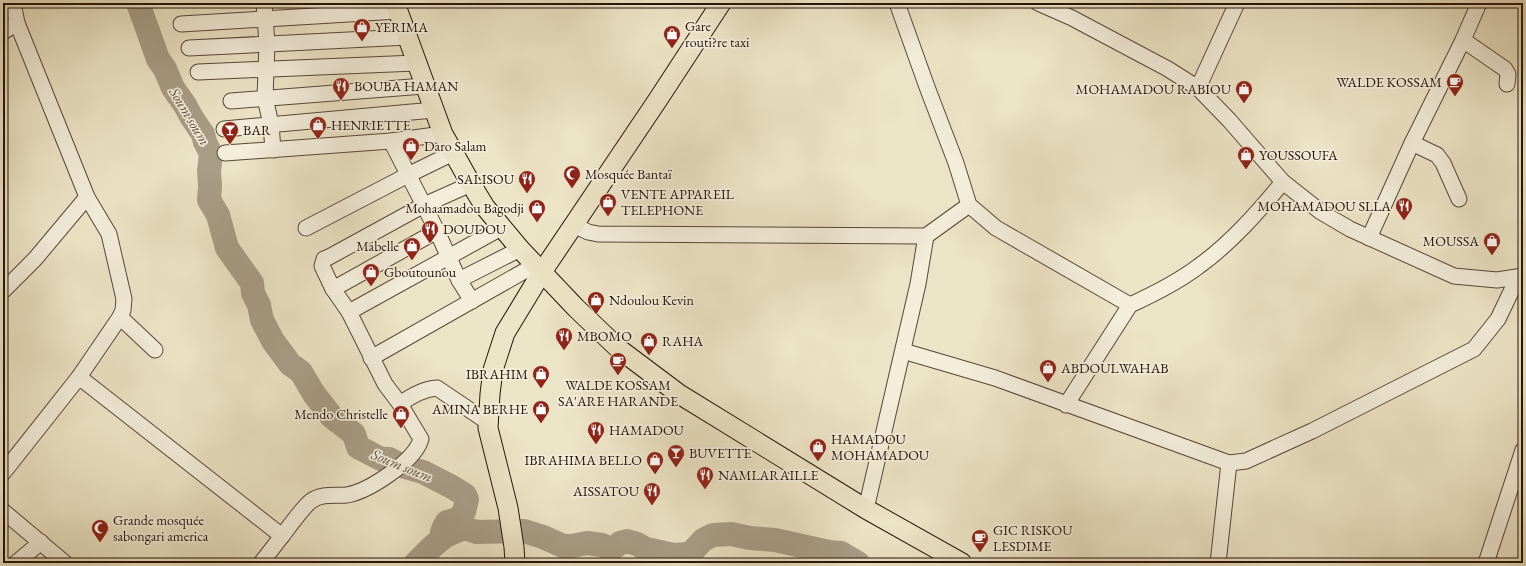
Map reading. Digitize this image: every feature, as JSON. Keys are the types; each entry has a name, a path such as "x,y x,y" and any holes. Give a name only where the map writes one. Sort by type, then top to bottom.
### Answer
{"main road":[{"path":"515,555 508,508 488,428 493,370 505,333 539,268 574,225 721,3"},
{"path":"396,7 443,134 485,207 520,250 619,349 673,389 866,509 962,563"}],"street":[{"path":"3,473 79,377 120,317 123,310 124,299 109,234 87,197 17,23 13,3"},
{"path":"264,3 267,44 265,98 271,124 274,150"},
{"path":"897,3 956,163 968,205 996,228 1130,305"},
{"path":"1038,3 1072,18 1161,65 1198,88 1283,182 1321,212 1369,238 1454,276 1497,280 1520,276"},
{"path":"1198,88 1237,3"},
{"path":"1369,238 1412,143 1463,40 1479,3"},
{"path":"181,24 266,20 396,7"},
{"path":"3,32 17,23"},
{"path":"189,48 408,37"},
{"path":"1463,40 1506,69 1508,74 1507,84"},
{"path":"198,72 416,63"},
{"path":"231,101 424,86"},
{"path":"224,129 434,110"},
{"path":"225,153 391,141 443,134"},
{"path":"391,141 438,231 459,280 472,301"},
{"path":"1412,143 1437,155 1443,163 1459,199"},
{"path":"306,228 453,153"},
{"path":"1066,405 1130,305 1160,291 1199,267 1224,246 1283,182"},
{"path":"261,563 311,501 332,494 347,495 385,477 409,458 421,439 400,404 385,384 349,312 333,289 322,266 324,259 424,205 471,184"},
{"path":"3,291 35,260 87,197"},
{"path":"574,225 588,232 598,234 926,236 968,205"},
{"path":"349,312 501,228"},
{"path":"333,289 438,231"},
{"path":"866,509 918,284 926,236"},
{"path":"459,280 520,250"},
{"path":"371,358 472,301 539,268"},
{"path":"903,351 994,378 1228,464 1246,461 1305,434 1474,349 1498,319 1520,276"},
{"path":"120,317 155,350"},
{"path":"79,377 282,536"},
{"path":"400,404 409,397 425,390 437,388 489,423"},
{"path":"1486,563 1523,450"},
{"path":"1218,563 1228,464"},
{"path":"3,511 65,563"},
{"path":"16,563 41,542"}],"waterway":[{"name":"Soum soum","path":"138,3 158,59 165,69 173,88 203,134 211,154 209,171 209,200 218,215 227,248 252,283 253,293 259,305 262,320 273,341 290,364 301,372 314,394 332,417 354,434 358,447 381,459 389,459 405,467 423,472 465,495 467,499 464,512 458,519 447,522 442,532 445,536 464,528 477,532 524,531 543,537 563,546 587,543 602,545 610,549 627,541 646,549 674,555 692,552 703,540 713,535 731,534 750,538 775,540 829,552 841,553 858,563"},
{"path":"416,563 445,536"}],"place":[{"name":"YERIMA","path":"362,42"},
{"name":"Gare routi?re taxi","path":"672,49"},
{"name":"WALDE KOSSAM","path":"1455,97"},
{"name":"BOUBA HAMAN","path":"341,101"},
{"name":"MOHAMADOU RABIOU","path":"1244,104"},
{"name":"HENRIETTE","path":"318,140"},
{"name":"BAR","path":"230,145"},
{"name":"Daro Salam","path":"411,161"},
{"name":"YOUSSOUFA","path":"1246,170"},
{"name":"Mosquée Bantaï","path":"572,189"},
{"name":"SALISOU","path":"527,194"},
{"name":"VENTE APPAREIL TELEPHONE","path":"608,217"},
{"name":"MOHAMADOU SLLA","path":"1404,221"},
{"name":"Mohaamadou Bagodji","path":"537,223"},
{"name":"DOUDOU","path":"430,244"},
{"name":"MOUSSA","path":"1492,256"},
{"name":"Mabelle","path":"412,261"},
{"name":"Gboutounou","path":"371,287"},
{"name":"Ndoulou Kevin","path":"596,315"},
{"name":"MBOMO","path":"564,351"},
{"name":"RAHA","path":"649,356"},
{"name":"WALDE KOSSAM SA'ARE HARANDE","path":"618,376"},
{"name":"ABDOULWAHAB","path":"1048,383"},
{"name":"IBRAHIM","path":"541,389"},
{"name":"AMINA BERHE","path":"541,424"},
{"name":"Mendo Christelle","path":"401,429"},
{"name":"HAMADOU","path":"596,445"},
{"name":"HAMADOU MOHAMADOU","path":"818,462"},
{"name":"BUVETTE","path":"676,468"},
{"name":"IBRAHIMA BELLO","path":"655,475"},
{"name":"NAMLARAILLE","path":"705,490"},
{"name":"AISSATOU","path":"652,506"},
{"name":"Grande mosquée sabongari america","path":"100,543"},
{"name":"GIC RISKOU LESDIME","path":"980,553"}]}
